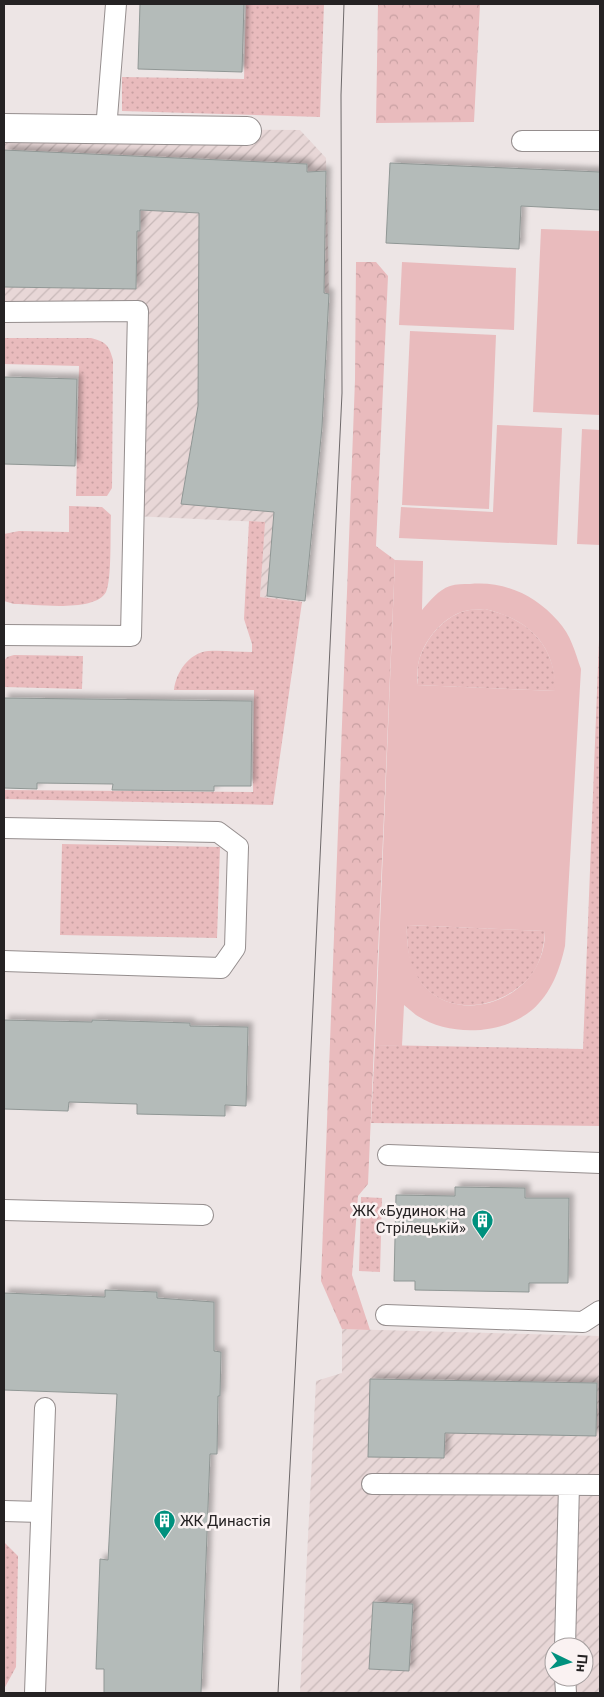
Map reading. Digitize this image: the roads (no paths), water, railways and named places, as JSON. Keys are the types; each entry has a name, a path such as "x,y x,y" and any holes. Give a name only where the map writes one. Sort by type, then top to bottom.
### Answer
{"street":[{"path":"4,128 247,130"}],"lane":[{"path":"106,130 116,4"},
{"path":"522,141 600,141"},
{"path":"4,312 138,311 131,636 4,635"},
{"path":"4,828 218,832 238,847 235,948 221,968 4,961"},
{"path":"388,1155 600,1163"},
{"path":"4,1210 203,1215"},
{"path":"386,1315 583,1322 600,1311"},
{"path":"35,1693 45,1408"},
{"path":"372,1484 600,1485"},
{"path":"565,1637 569,1485"},
{"path":"4,1511 41,1512"}],"tram line":[{"path":"278,1693 301,1260 342,393 341,95 344,4"}],"place":[{"name":"ЖК «Будинок на Стрілецькій»","path":"482,1239"},
{"name":"ЖК Династія","path":"164,1540"}]}
